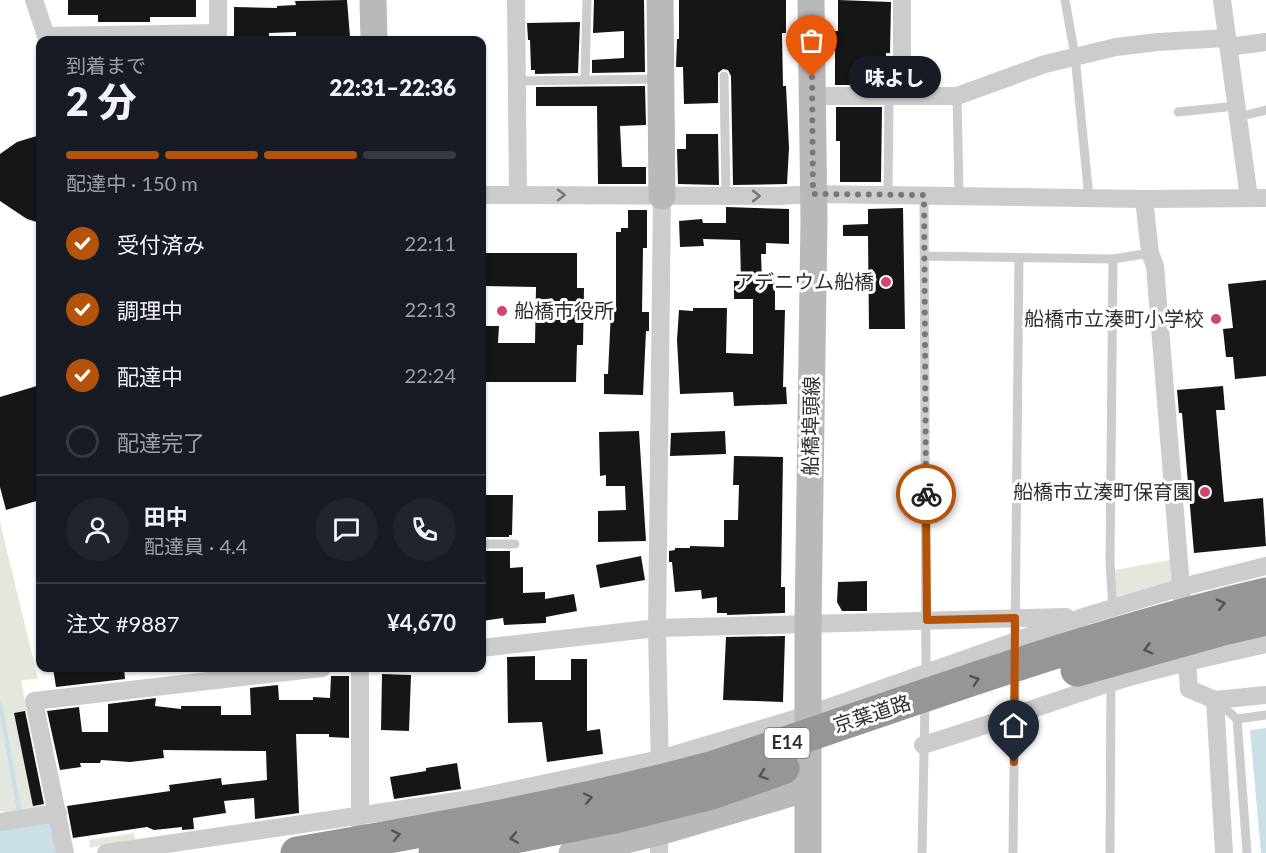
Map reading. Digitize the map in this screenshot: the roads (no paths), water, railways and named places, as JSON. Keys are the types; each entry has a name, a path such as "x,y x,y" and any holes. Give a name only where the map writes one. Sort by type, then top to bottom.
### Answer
{"highway":[{"name":"京葉道路","path":"297,853 514,813 663,781 714,767 1100,638 1266,594"},
{"name":"京葉道路","path":"435,853 619,816 712,793 891,730 1104,660 1266,619"}],"main road":[{"path":"373,0 374,36"},
{"path":"660,0 662,196"},
{"name":"船橋埠頭線","path":"808,853 813,194 811,0"},
{"path":"572,853 659,843 808,788"}],"street":[{"path":"34,0 46,36"},
{"path":"218,0 218,36"},
{"path":"516,0 518,195"},
{"path":"895,96 902,0"},
{"path":"486,195 813,194 1144,199 1257,198 1237,111 1222,0"},
{"path":"812,96 957,96 1010,75 1075,56 1127,45 1266,42"},
{"path":"659,843 657,628 662,196"},
{"path":"1144,199 1150,253 1155,266 1189,689 1215,700 1266,695"},
{"path":"486,648 657,628 1086,616 1113,613 1182,587 1266,566"},
{"path":"106,853 471,799 660,759 808,715 1086,616"},
{"path":"923,746 1111,683 1186,662 1266,644"},
{"path":"65,853 34,701 287,672"},
{"path":"359,853 360,672"},
{"path":"1215,700 1224,853"},
{"path":"3,821 58,813"}],"lane":[{"path":"585,80 587,0"},
{"path":"1065,0 1075,56 1089,198"},
{"path":"724,76 726,196"},
{"path":"517,81 661,79"},
{"path":"888,195 895,96"},
{"path":"957,96 959,195"},
{"path":"1178,112 1266,110"},
{"path":"922,853 927,620 924,195"},
{"path":"925,256 1113,259 1150,253"},
{"path":"1013,853 1019,258"},
{"path":"1113,259 1110,550 1113,613"},
{"path":"486,544 515,544"},
{"path":"1110,853 1113,629"},
{"path":"1215,700 1237,718 1266,715"},
{"path":"1237,718 1247,853"}],"water":[{"path":"1266,728 1266,853 1261,853 1250,730"},
{"path":"54,822 59,853 0,853 0,831"}],"waterway":[{"path":"0,704 20,815"}],"place":[{"name":"味よし","path":"812,77"},
{"name":"アデニウム船橋","path":"886,282"},
{"name":"船橋市役所","path":"502,311"},
{"name":"船橋市立湊町小学校","path":"1216,319"},
{"name":"船橋市立湊町保育園","path":"1205,492"}]}
